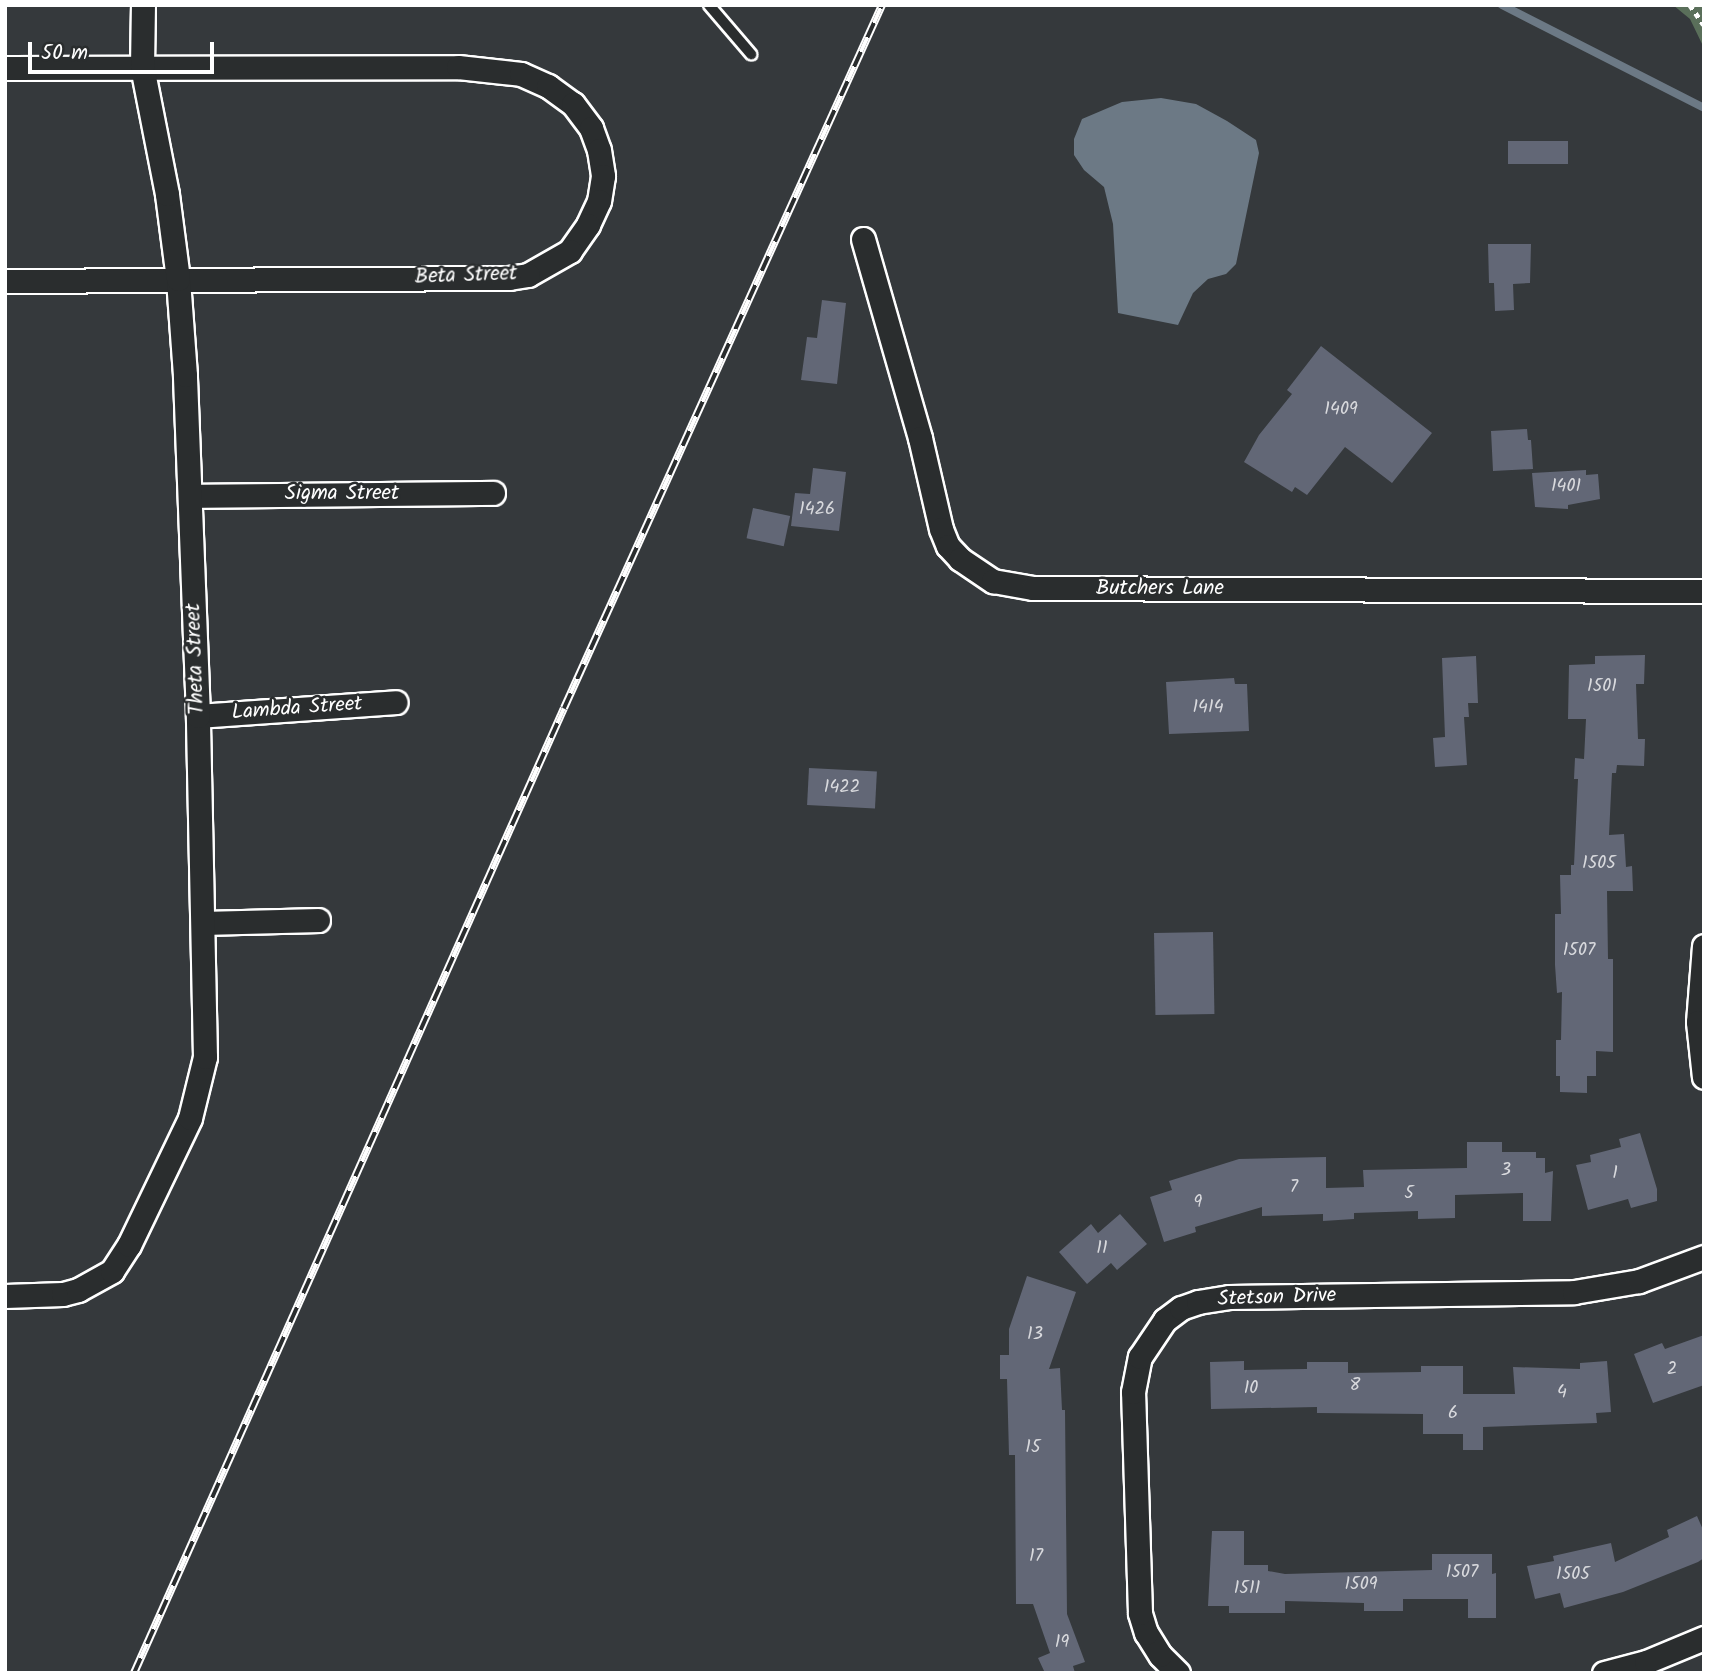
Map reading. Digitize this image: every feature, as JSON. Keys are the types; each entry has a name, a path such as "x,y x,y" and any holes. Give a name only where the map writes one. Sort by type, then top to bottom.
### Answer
{"street":[{"name":"Theta Street","path":"5,1296 63,1294 92,1283 112,1271 129,1245 190,1118 198,1094 206,1045 191,496 178,279 167,194 142,67 143,5"},
{"name":"Beta Street","path":"5,68 458,67 521,74 548,86 573,104 591,128 599,150 603,177 599,201 588,225 570,251 528,275 509,278 5,281"},
{"name":"Butchers Lane","path":"863,239 920,438 941,529 948,546 960,559 993,581 1032,588 1704,591"},
{"name":"Sigma Street","path":"191,496 493,493"},
{"name":"Lambda Street","path":"198,716 396,702"},
{"path":"204,923 318,920"},
{"path":"1704,946 1698,1021 1704,1077"},
{"name":"Stetson Drive","path":"1172,1667 1146,1633 1140,1613 1133,1392 1140,1357 1165,1320 1181,1308 1229,1297 1574,1293 1639,1281 1704,1256"},
{"path":"1604,1673 1646,1662 1704,1638"}],"lane":[{"path":"709,5 751,54"}],"path":[{"path":"1690,5 1704,26"}],"green space":[{"path":"1673,5 1704,5 1704,48 1690,19"}],"water":[{"path":"1161,98 1196,104 1227,121 1256,140 1259,153 1236,264 1226,274 1208,279 1193,293 1178,325 1118,313 1113,224 1104,187 1084,170 1074,155 1074,139 1082,119 1122,102"}],"building":[{"path":"1508,141 1568,141 1568,164 1508,164"},
{"path":"1488,244 1531,244 1530,283 1513,284 1514,310 1495,311 1494,283 1489,283"},
{"path":"822,300 846,303 837,384 801,380 807,337 817,338"},
{"path":"1321,346 1432,433 1392,483 1345,447 1307,495 1295,487 1292,492 1244,462 1259,435 1292,394 1287,390"},
{"path":"1527,429 1528,440 1531,440 1533,469 1493,471 1491,431"},
{"path":"813,468 846,472 839,531 791,526 795,493 810,494"},
{"path":"1586,470 1586,475 1598,474 1600,499 1568,505 1568,509 1535,507 1532,473"},
{"path":"753,508 790,516 784,546 747,538"},
{"path":"1645,655 1644,684 1636,684 1638,739 1645,739 1644,766 1617,765 1616,773 1612,773 1609,835 1624,834 1626,867 1632,866 1633,891 1607,891 1608,959 1613,959 1613,1052 1596,1051 1596,1076 1587,1076 1587,1093 1560,1092 1560,1076 1556,1076 1556,1040 1561,1040 1562,992 1557,993 1555,914 1561,914 1560,875 1571,875 1571,865 1574,865 1578,779 1574,779 1575,758 1584,759 1586,719 1568,719 1569,665 1595,664 1595,656"},
{"path":"1476,656 1478,703 1468,703 1469,717 1464,717 1467,765 1435,767 1433,738 1445,737 1442,658"},
{"path":"1234,678 1235,684 1247,684 1249,731 1169,734 1166,682"},
{"path":"809,768 877,772 875,809 807,805"},
{"path":"1213,932 1214,1014 1155,1015 1154,933"},
{"path":"1640,1133 1657,1189 1657,1201 1631,1208 1628,1199 1588,1210 1576,1165 1591,1162 1590,1155 1621,1147 1619,1139"},
{"path":"1467,1142 1502,1142 1502,1152 1536,1152 1536,1158 1545,1158 1545,1173 1553,1171 1551,1221 1523,1221 1523,1193 1455,1195 1455,1218 1418,1219 1418,1211 1354,1213 1354,1219 1323,1221 1323,1214 1262,1216 1262,1207 1195,1227 1196,1232 1164,1242 1150,1197 1172,1190 1169,1181 1239,1159 1326,1157 1326,1188 1364,1187 1363,1170 1467,1168"},
{"path":"1120,1214 1147,1244 1117,1270 1111,1263 1087,1284 1059,1252 1091,1224 1098,1233"},
{"path":"1027,1276 1076,1292 1049,1369 1060,1368 1062,1410 1065,1410 1067,1614 1085,1662 1073,1666 1075,1673 1045,1673 1038,1658 1050,1653 1033,1604 1016,1604 1015,1455 1009,1455 1007,1379 1000,1379 1000,1355 1009,1355 1009,1329"},
{"path":"1704,1335 1704,1385 1653,1403 1634,1354 1662,1343 1665,1349"},
{"path":"1244,1361 1244,1370 1307,1369 1307,1362 1348,1362 1348,1373 1421,1372 1421,1366 1463,1366 1463,1394 1515,1394 1513,1367 1580,1369 1580,1363 1607,1361 1611,1412 1596,1413 1597,1423 1483,1427 1483,1450 1463,1450 1463,1434 1423,1434 1423,1414 1317,1413 1317,1407 1211,1409 1210,1362"},
{"path":"1697,1516 1704,1532 1704,1558 1698,1562 1623,1592 1564,1608 1560,1593 1535,1599 1527,1566 1554,1561 1553,1556 1611,1543 1615,1562 1669,1537 1667,1530"},
{"path":"1212,1531 1244,1531 1244,1565 1268,1565 1268,1571 1285,1574 1432,1570 1432,1554 1492,1554 1492,1574 1496,1573 1496,1618 1468,1618 1468,1599 1403,1599 1403,1611 1364,1611 1364,1603 1285,1601 1285,1613 1229,1613 1229,1606 1208,1606"}],"waterway":[{"path":"1502,5 1704,108"}],"railway":[{"path":"134,1673 564,708 882,5"}]}
